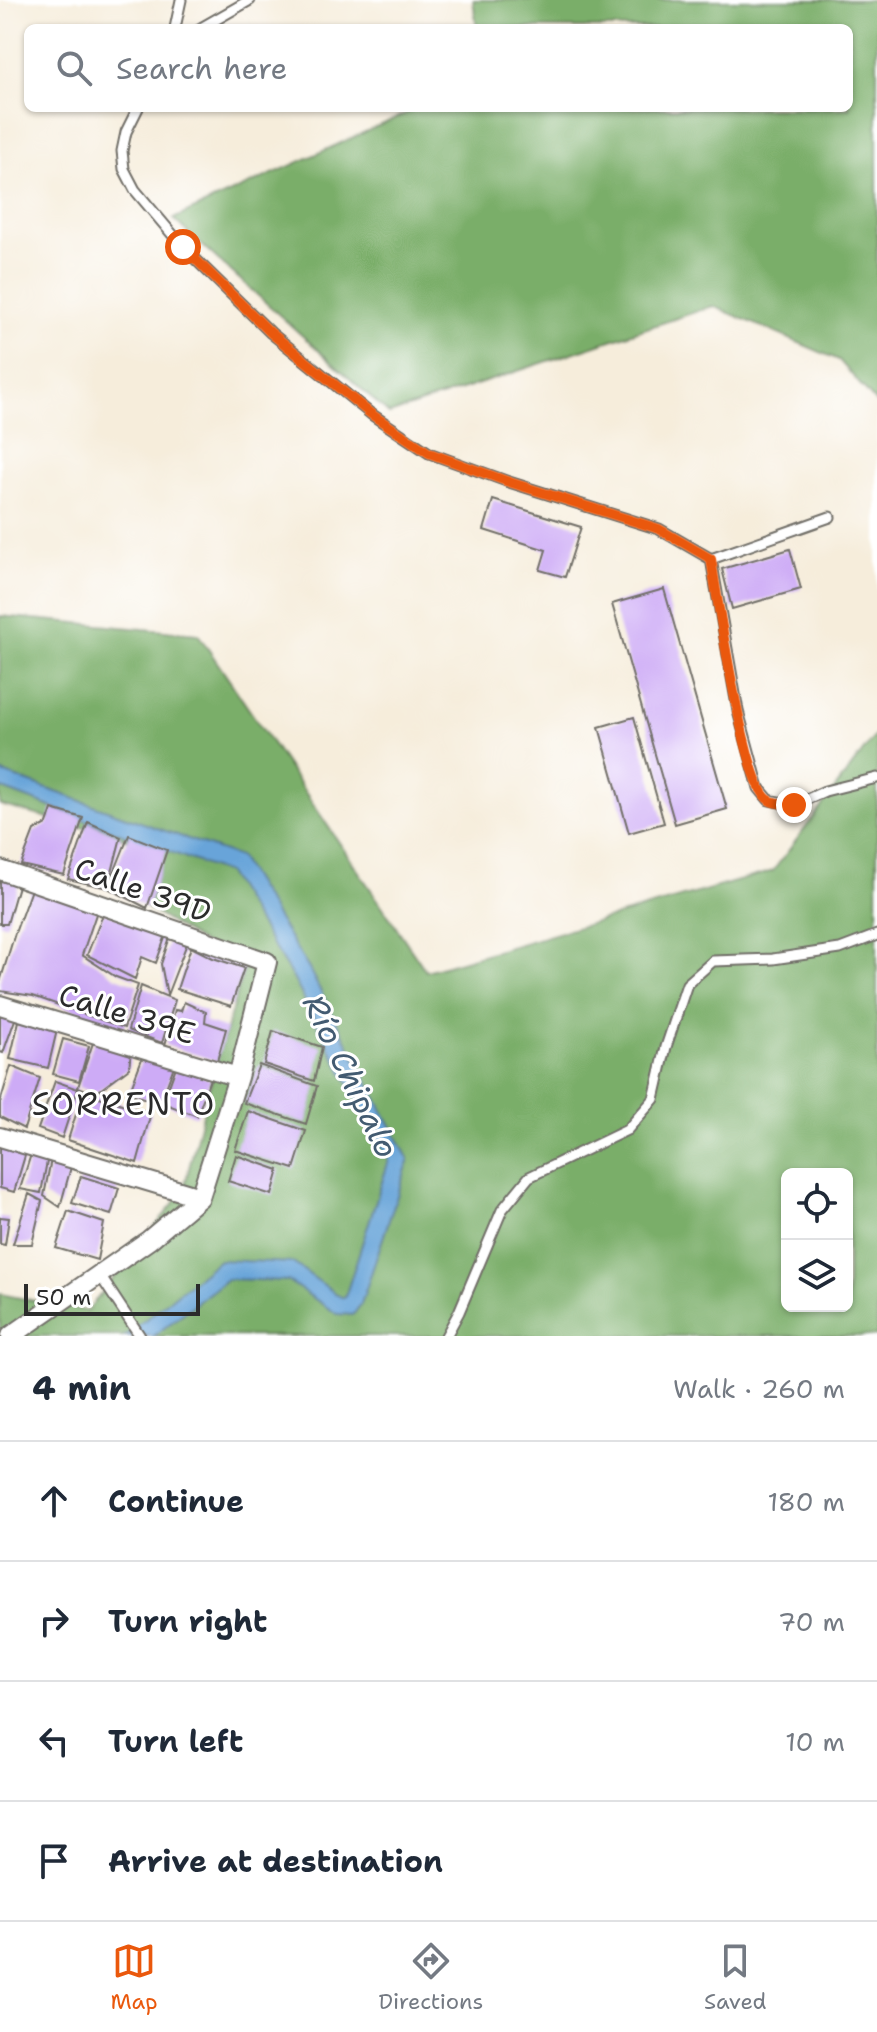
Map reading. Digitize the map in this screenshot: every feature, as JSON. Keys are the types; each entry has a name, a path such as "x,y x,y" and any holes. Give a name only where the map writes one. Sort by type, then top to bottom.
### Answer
{"street":[{"name":"Calle 39D","path":"0,870 267,962 238,1077"},
{"name":"Calle 39E","path":"0,1005 238,1077"},
{"path":"11,1336 149,1240 200,1197 238,1077"},
{"path":"0,1137 200,1197"}],"lane":[{"path":"176,24 181,0"},
{"path":"208,24 250,0"},
{"path":"136,112 126,132 122,151 124,169 135,190 174,238 271,333 371,414 429,453 509,482 659,529 711,559 830,517"},
{"path":"711,559 738,711 759,788 769,800 794,805 825,791 877,778"},
{"path":"446,1336 502,1210 529,1177 627,1130 654,1099 666,1047 687,984 713,961 773,959 840,949 877,935"},
{"path":"99,1274 137,1331"}],"green space":[{"path":"473,0 877,0 877,404 839,360 713,306 389,414 173,219 409,112 853,112 853,24 476,24"},
{"path":"0,616 198,634 426,971 773,871 877,733 877,1336 0,1336 0,1294 87,1311 183,1192 244,969 147,908 166,850 0,805"}],"water":[{"name":"Río Chipalo","path":"0,772 239,857 309,969 409,1160 361,1304 353,1315 337,1314 288,1281 227,1279 154,1336 125,1336 219,1260 293,1263 345,1297 389,1160 293,978 227,873 0,788"}],"building":[{"path":"493,500 581,527 565,577 540,570 546,550 484,530"},
{"path":"790,549 801,589 732,609 722,569"},
{"path":"664,589 727,809 675,824 612,604"},
{"path":"634,717 664,823 629,833 599,727"},
{"path":"52,809 83,818 64,875 21,865 34,831 47,824"},
{"path":"88,822 121,837 108,888 68,879"},
{"path":"129,835 167,850 147,908 108,888"},
{"path":"0,875 19,882 7,924 0,924"},
{"path":"33,884 97,911 82,955 116,977 138,985 124,1028 33,996 0,991 15,933"},
{"path":"104,912 166,935 156,963 142,957 135,979 87,955"},
{"path":"172,931 189,938 167,995 161,964"},
{"path":"191,947 244,968 231,1006 177,989"},
{"path":"141,986 175,1000 162,1043 128,1030"},
{"path":"184,1002 206,1012 205,1022 226,1029 217,1061 165,1045 175,1010 181,1011"},
{"path":"0,1009 17,1014 3,1053 0,1052"},
{"path":"19,1021 57,1030 48,1068 10,1059"},
{"path":"273,1031 322,1047 314,1081 264,1064"},
{"path":"63,1039 89,1046 79,1081 53,1074"},
{"path":"94,1040 131,1051 129,1068 96,1093 78,1087"},
{"path":"143,1056 174,1066 160,1104 129,1093"},
{"path":"259,1065 317,1086 306,1124 244,1103"},
{"path":"11,1066 40,1078 24,1129 0,1117 0,1103"},
{"path":"176,1067 210,1079 197,1116 163,1103"},
{"path":"55,1081 78,1089 62,1138 38,1129"},
{"path":"83,1092 151,1113 137,1163 68,1140"},
{"path":"248,1111 306,1131 294,1169 235,1150"},
{"path":"0,1137 27,1149 14,1192 0,1188"},
{"path":"32,1151 48,1156 41,1193 20,1189"},
{"path":"236,1155 279,1170 272,1195 228,1181"},
{"path":"51,1159 71,1167 60,1207 44,1196"},
{"path":"81,1176 119,1188 111,1215 72,1203"},
{"path":"29,1194 42,1201 32,1244 13,1244"},
{"path":"68,1211 104,1223 97,1260 56,1248"},
{"path":"0,1217 9,1218 5,1245 0,1244"}],"district":[{"name":"SORRENTO","path":"124,1103"}],"route":[{"path":"183,247 271,333 371,414 429,453 509,482 659,529 711,559 738,711 759,788 769,800 794,805"}]}
